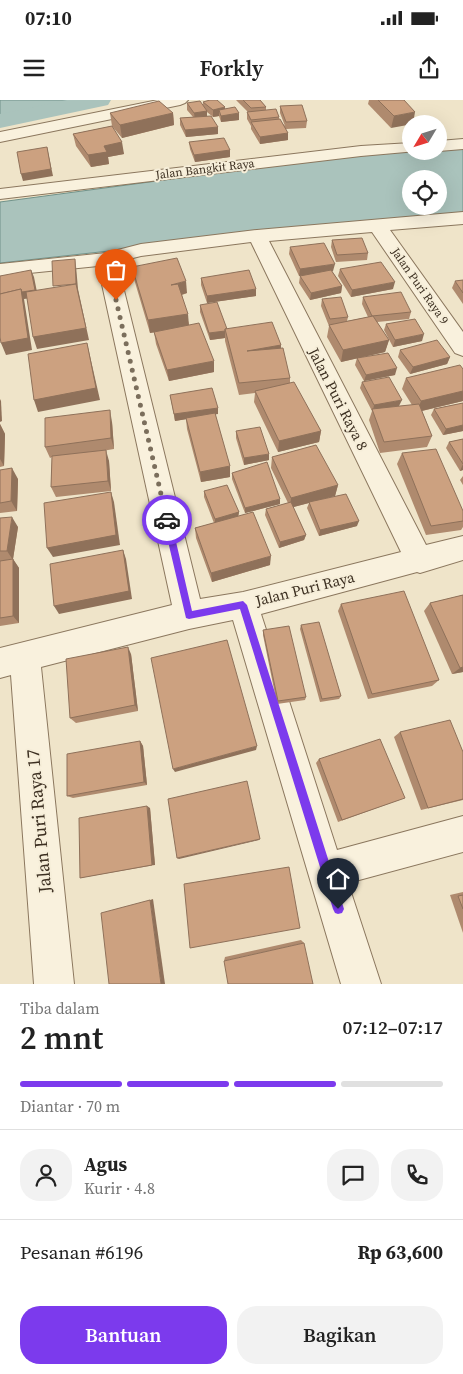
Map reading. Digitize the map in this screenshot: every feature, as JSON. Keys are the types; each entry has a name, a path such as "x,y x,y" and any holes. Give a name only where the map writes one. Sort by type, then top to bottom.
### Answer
{"street":[{"path":"0,137 180,100"},
{"path":"448,145 463,144"},
{"name":"Jalan Bangkit Raya","path":"0,194 361,150 402,148"},
{"path":"0,270 106,259 141,250 257,236 463,218"},
{"name":"Jalan Puri Raya 9","path":"377,225 463,348"},
{"name":"Jalan Puri Raya 8","path":"257,236 420,560"},
{"path":"106,259 189,615"},
{"name":"Jalan Puri Raya","path":"12,660 189,615 243,605 463,548"},
{"path":"243,605 361,984"},
{"name":"Jalan Puri Raya 17","path":"12,660 54,984"},
{"path":"327,871 463,834"}],"water":[{"path":"0,100 87,100 34,108 0,117"},
{"path":"463,142 463,212 447,214 447,170 402,170 402,215 436,215 0,263 0,202 402,148 402,160 448,160 448,143"}],"building":[{"path":"217,100 225,107 213,110 203,102"},
{"path":"243,100 260,100 266,107 251,108"},
{"path":"378,100 404,100 415,112 394,116"},
{"path":"159,101 173,113 120,125 110,113"},
{"path":"200,101 207,111 194,113 187,103"},
{"path":"302,105 307,121 286,122 280,106"},
{"path":"235,107 239,113 221,116 219,110"},
{"path":"276,109 279,117 251,120 247,112"},
{"path":"211,116 218,127 185,130 180,118"},
{"path":"280,119 288,133 260,137 251,122"},
{"path":"112,126 122,142 104,146 107,152 88,155 73,134"},
{"path":"224,138 230,150 194,155 189,142"},
{"path":"47,147 51,169 21,174 17,152"},
{"path":"362,238 368,253 337,255 332,240"},
{"path":"324,243 335,264 300,269 290,247"},
{"path":"177,258 186,281 171,285 178,284 188,314 148,320 132,267"},
{"path":"75,259 76,284 53,286 52,261"},
{"path":"381,262 395,282 352,290 340,269"},
{"path":"31,270 35,290 22,292 21,289 0,294 0,276"},
{"path":"249,270 256,289 207,296 201,278"},
{"path":"331,270 342,286 311,293 300,276"},
{"path":"463,280 463,293 455,281"},
{"path":"76,284 86,328 33,337 26,292"},
{"path":"21,289 28,338 1,343 0,294"},
{"path":"401,292 411,312 372,316 363,297"},
{"path":"341,297 348,317 330,319 322,299"},
{"path":"217,302 227,329 225,331 209,333 200,305"},
{"path":"373,316 389,340 343,350 329,325"},
{"path":"415,319 424,334 395,340 386,324"},
{"path":"272,322 281,345 247,351 283,348 290,378 239,383 225,329"},
{"path":"199,323 214,361 167,370 154,332"},
{"path":"437,340 450,357 413,367 400,350"},
{"path":"87,343 96,388 34,400 28,354"},
{"path":"388,353 397,368 366,375 357,358"},
{"path":"460,365 463,369 463,391 421,401 406,378"},
{"path":"389,377 402,400 374,405 362,382"},
{"path":"294,382 321,431 279,441 255,391"},
{"path":"212,388 218,408 174,414 170,395"},
{"path":"463,403 463,425 446,429 434,409"},
{"path":"419,404 432,436 384,442 372,409"},
{"path":"110,410 111,438 45,447 45,418"},
{"path":"215,413 230,466 200,472 186,418"},
{"path":"260,427 269,454 244,458 236,431"},
{"path":"463,439 463,464 449,442"},
{"path":"316,445 338,485 291,498 272,457"},
{"path":"436,449 463,511 463,521 431,526 402,453"},
{"path":"106,450 108,481 51,487 52,456"},
{"path":"267,462 280,499 245,508 232,473"},
{"path":"12,468 11,501 0,503 0,470"},
{"path":"227,485 239,512 215,519 204,491"},
{"path":"111,492 116,535 47,548 44,503"},
{"path":"346,494 359,521 320,530 309,502"},
{"path":"291,502 306,535 280,542 266,509"},
{"path":"253,512 271,556 211,573 195,528"},
{"path":"12,517 7,551 0,551 0,518"},
{"path":"123,550 129,591 54,606 50,564"},
{"path":"13,559 13,616 0,618 0,561"},
{"path":"404,591 439,680 372,694 341,604"},
{"path":"463,595 463,667 460,668 430,603"},
{"path":"319,622 341,696 322,699 301,625"},
{"path":"289,626 306,697 278,701 263,630"},
{"path":"227,640 257,746 173,769 151,658"},
{"path":"128,647 135,705 70,718 66,659"},
{"path":"450,720 463,752 463,799 428,808 400,732"},
{"path":"380,739 405,798 342,820 319,759"},
{"path":"140,741 144,782 67,796 67,754"},
{"path":"247,781 260,839 177,858 168,799"},
{"path":"147,806 152,865 80,878 79,818"},
{"path":"289,867 300,928 190,948 184,884"},
{"path":"463,895 463,909 458,896"},
{"path":"150,900 161,984 109,984 101,913"},
{"path":"304,943 313,984 228,984 224,961"}],"waterway":[{"path":"0,121 100,100"}],"way so far":[{"path":"116,300 167,520"}],"route":[{"path":"167,520 189,615 243,605 338,909"}]}
